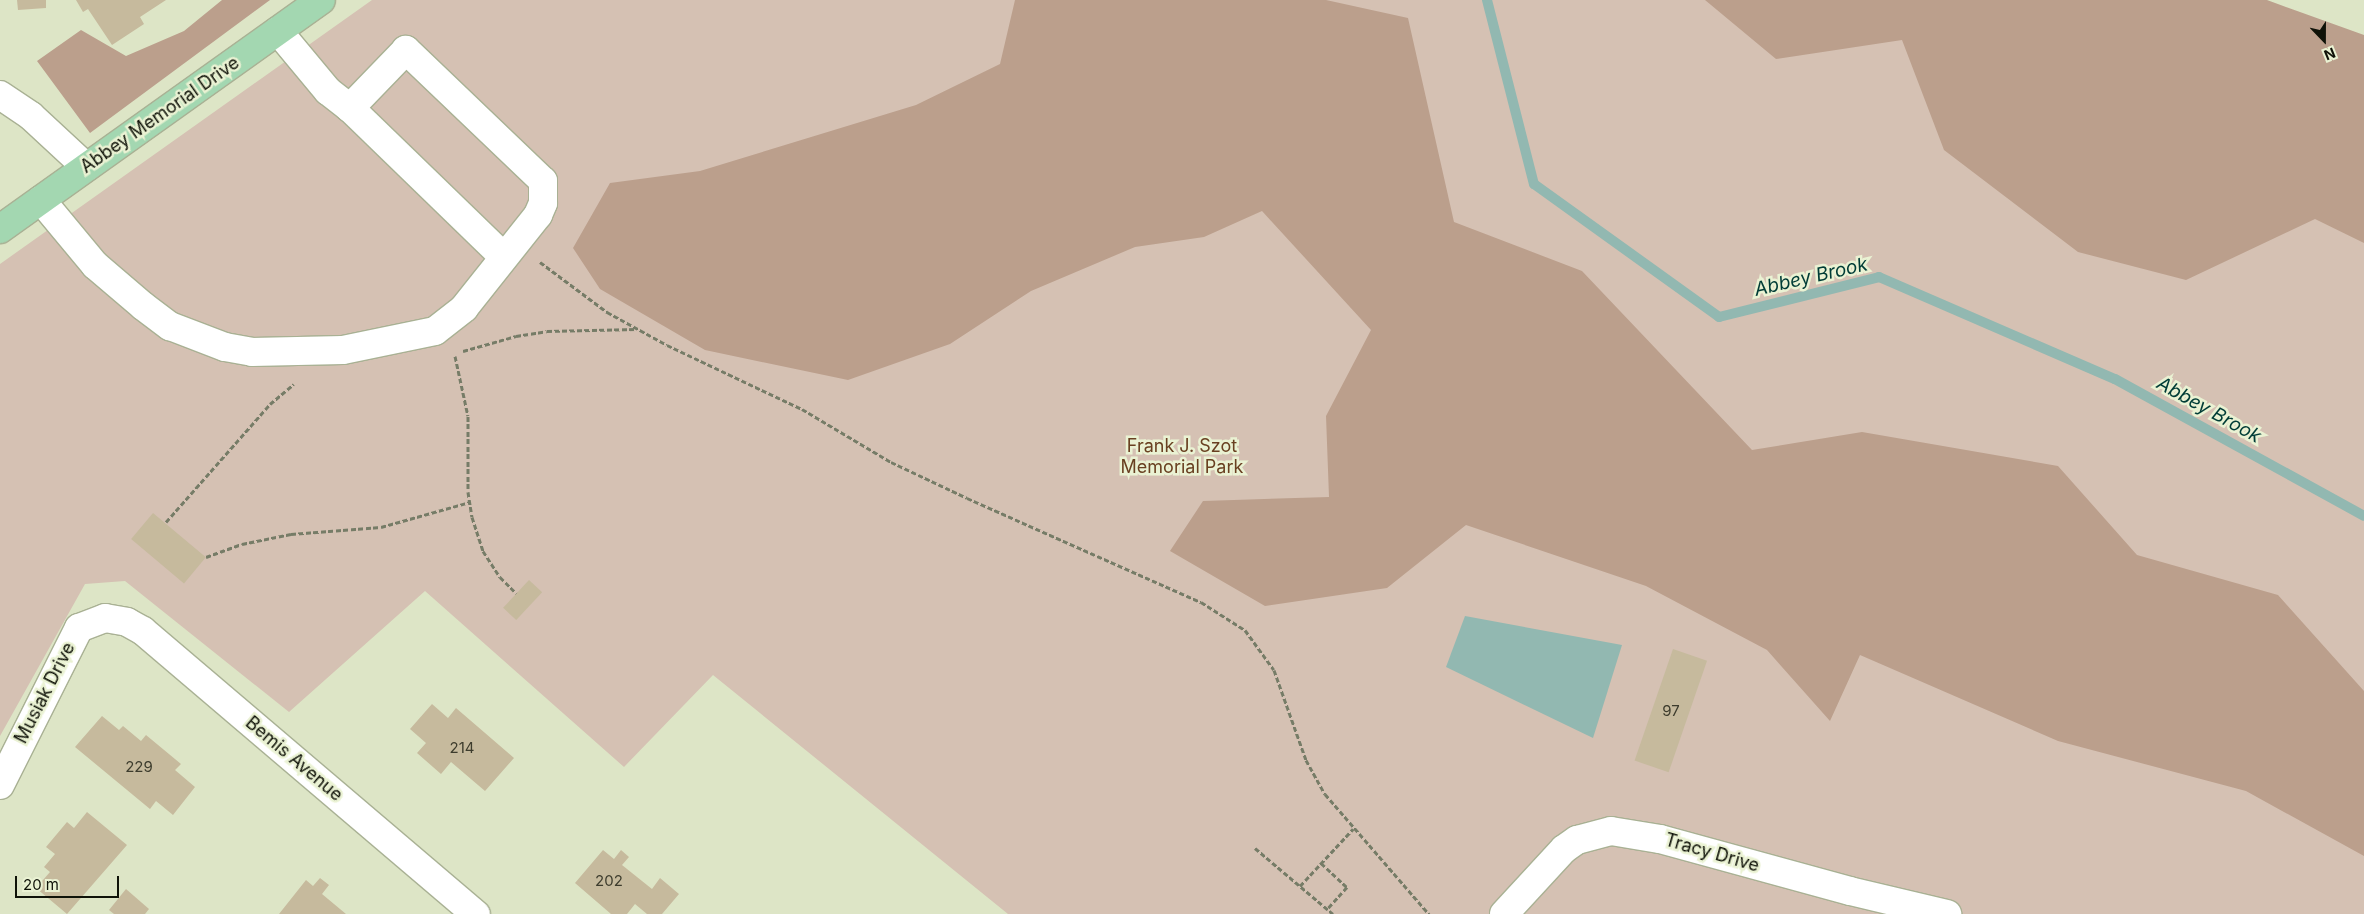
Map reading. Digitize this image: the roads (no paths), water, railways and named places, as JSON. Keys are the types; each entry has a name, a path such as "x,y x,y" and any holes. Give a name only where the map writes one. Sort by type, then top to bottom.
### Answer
{"main road":[{"name":"Abbey Memorial Drive","path":"0,230 321,0"}],"street":[{"path":"278,31 328,91 350,108 510,250"},
{"path":"41,200 95,265 143,306 170,326 225,347 252,352 344,350 424,334 445,324 464,308 510,250 544,203 544,182 406,50 350,108"},
{"path":"0,95 31,116 86,167"},
{"name":"Musiak Drive","path":"0,785 79,628 105,618"},
{"name":"Bemis Avenue","path":"105,618 126,622 143,631 471,912"},
{"name":"Tracy Drive","path":"1504,914 1564,849 1577,840 1611,831 1660,839 1850,892 1947,914"}],"water":[{"path":"1465,616 1622,645 1593,738 1446,667"}],"waterway":[{"name":"Abbey Brook","path":"1487,0 1534,184 1719,317 1879,277 2115,379 2364,516"}],"park label":[{"name":"Frank J. Szot Memorial Park","path":"1182,457"}]}
